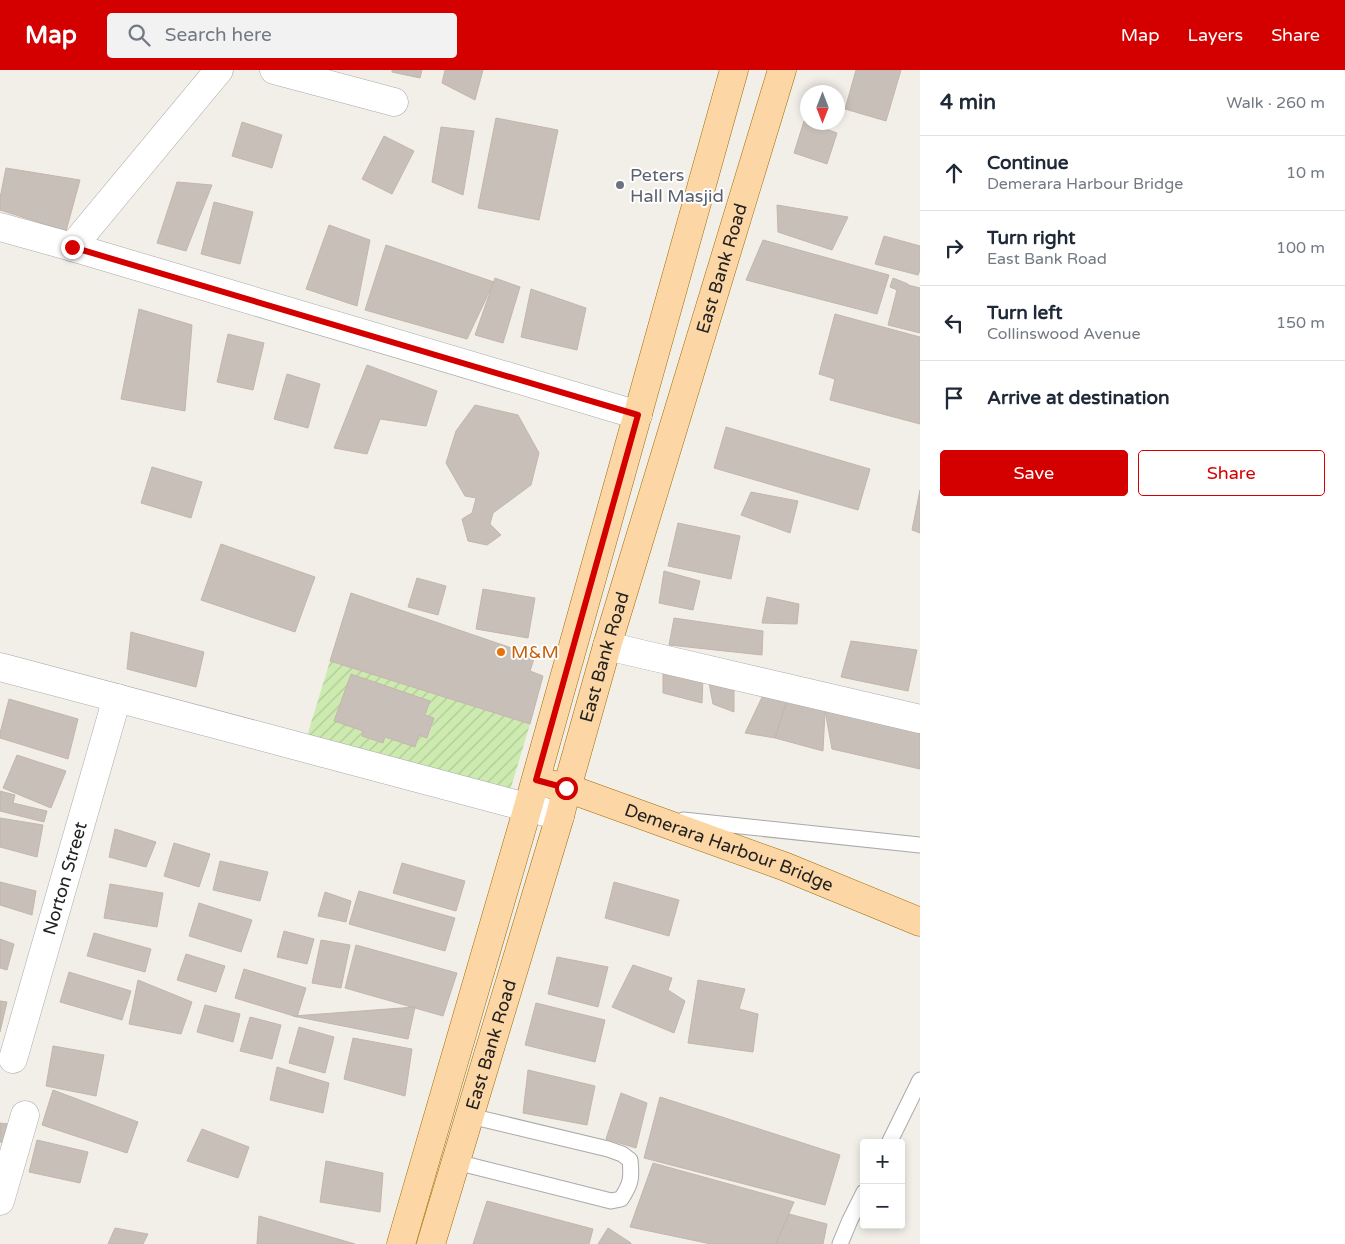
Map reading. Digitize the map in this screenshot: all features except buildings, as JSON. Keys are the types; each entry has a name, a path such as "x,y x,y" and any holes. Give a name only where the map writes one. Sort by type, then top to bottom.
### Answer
{"main road":[{"name":"East Bank Road","path":"401,1244 536,780 734,70"},
{"name":"East Bank Road","path":"432,1244 560,816 566,788 607,646 782,70"},
{"name":"Demerara Harbour Bridge","path":"536,780 566,788 786,867 920,922"}],"street":[{"path":"72,247 219,70"},
{"path":"274,70 394,102"},
{"path":"0,227 638,415"},
{"path":"607,646 917,712"},
{"path":"0,667 560,816"},
{"name":"Norton Street","path":"13,1059 117,698"},
{"path":"0,1201 25,1115"}],"lane":[{"path":"646,817 920,845"},
{"path":"890,1139 920,1080"},
{"path":"456,1162 611,1201 621,1199 629,1186 632,1175 630,1160 622,1154 470,1116"},
{"path":"840,1244 860,1200"}],"green space":[{"path":"330,661 530,724 509,794 307,736","holes":["351,674 430,701 425,715 434,719 428,738 419,735 415,747 385,737 383,743 362,736 363,731 335,721"]}],"place":[{"name":"Peters Hall Masjid","path":"620,185"},
{"name":"M&M","path":"501,652"}],"route":[{"path":"72,247 638,415 536,780 566,788"}]}
